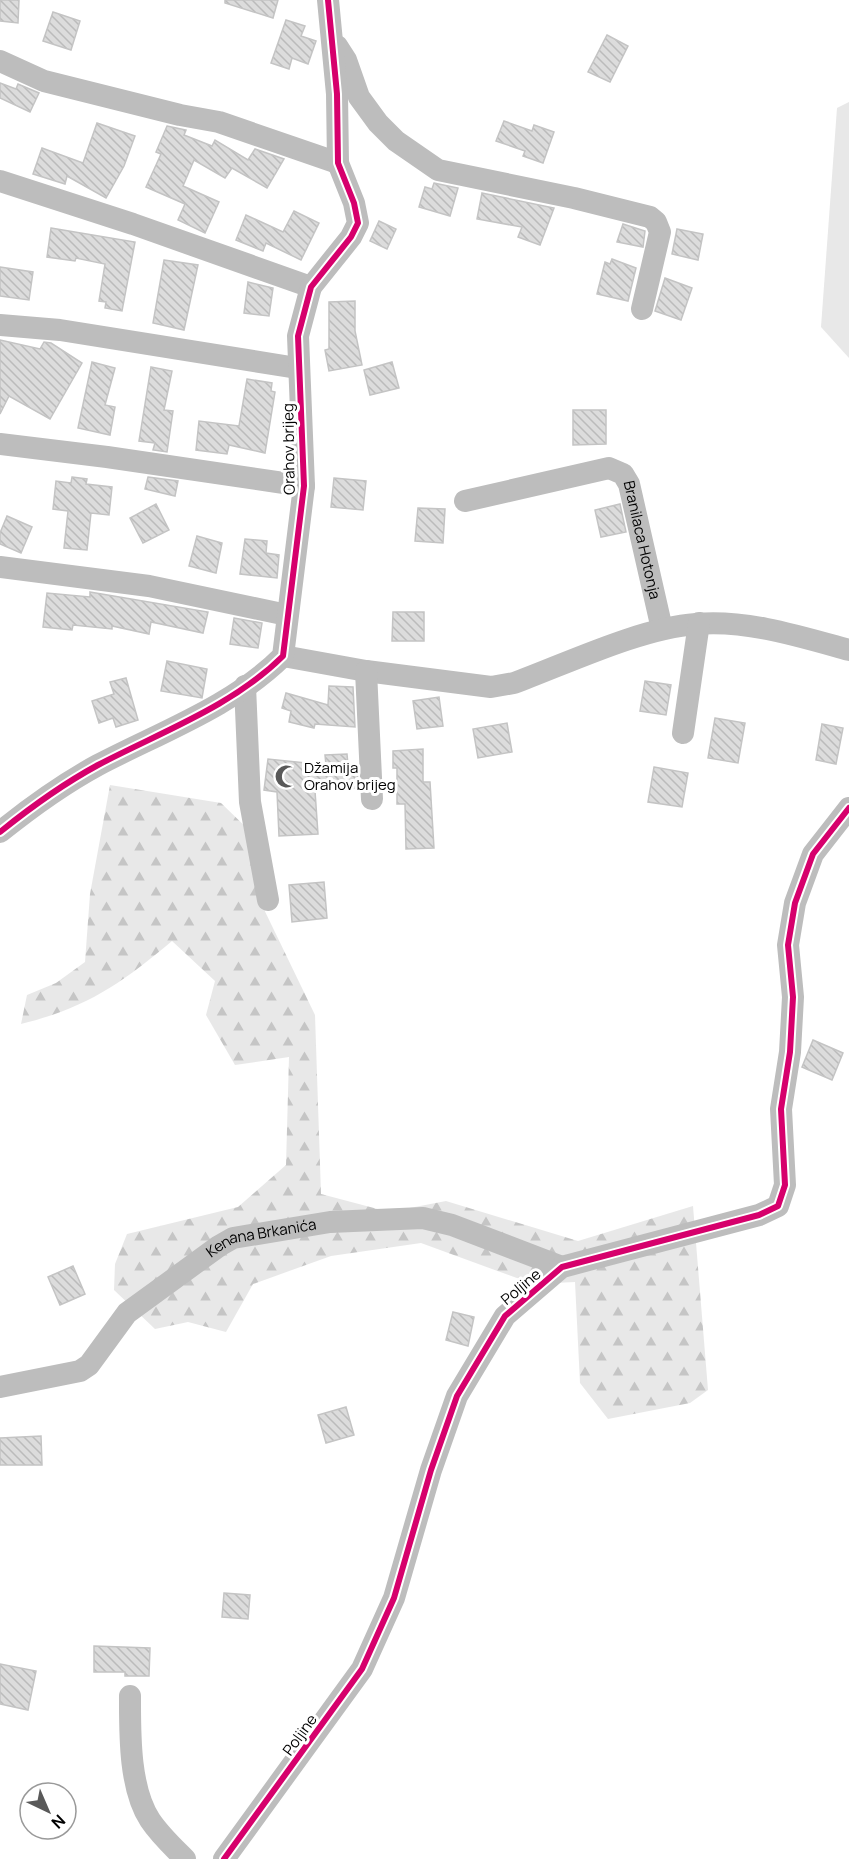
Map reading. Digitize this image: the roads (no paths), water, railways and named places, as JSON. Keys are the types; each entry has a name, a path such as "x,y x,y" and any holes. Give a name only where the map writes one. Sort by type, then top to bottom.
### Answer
{"street":[{"name":"Orahov brijeg","path":"283,656 304,486 302,409 297,368 298,336 311,286 351,237 358,223 354,203 338,163 337,94 328,0"},
{"name":"Orahov brijeg","path":"330,35 346,60 359,96 378,123 396,141 438,170 574,198 650,217 656,222 660,232 642,309"},
{"path":"0,61 44,81 180,115 219,122 338,163"},
{"path":"0,181 134,224 311,286"},
{"path":"0,325 60,330 297,368"},
{"name":"Orahov brijeg","path":"0,444 304,486"},
{"name":"Branilaca Hotonja","path":"465,501 609,468 623,474 629,484 662,629"},
{"path":"0,567 149,586 287,615"},
{"path":"683,733 699,623"},
{"path":"0,832 62,786 201,713 266,672 283,656 366,671 491,687 514,682 662,629 699,623 774,629 849,650"},
{"path":"366,671 372,799"},
{"path":"245,686 250,802 268,900"},
{"name":"Poljine","path":"224,1859 362,1669 394,1598 430,1470 457,1396 505,1316 562,1267 759,1215 778,1206 785,1185 781,1109 790,1052 793,996 788,945 795,903 813,854 849,808"},
{"name":"Kenana Brkanića","path":"0,1387 80,1371 90,1365 128,1313 219,1246 234,1238 330,1222 423,1218 452,1225 562,1267"},
{"path":"130,1696 130,1747 141,1800 149,1819 185,1859"}],"place":[{"name":"Džamija Orahov brijeg","path":"286,777"}]}
